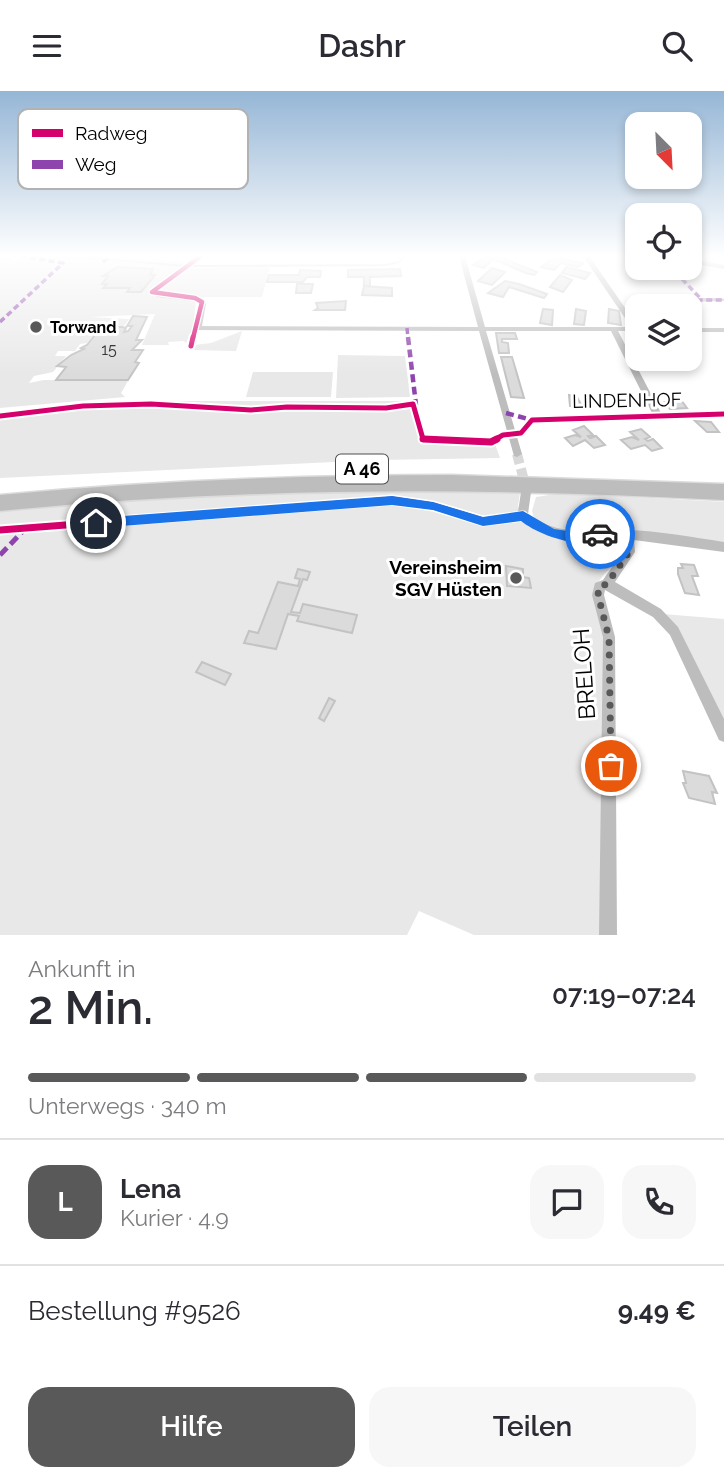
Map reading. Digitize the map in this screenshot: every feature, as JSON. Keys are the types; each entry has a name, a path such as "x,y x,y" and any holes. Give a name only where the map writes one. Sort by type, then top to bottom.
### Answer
{"highway":[{"name":"A 46","path":"0,488 114,477 410,468 589,471 724,480"},
{"name":"A 46","path":"0,503 121,490 411,481 724,492"}],"street":[{"path":"160,295 201,300 203,304 198,328 625,329"},
{"path":"472,295 517,454"},
{"path":"613,295 625,313"},
{"path":"702,300 722,300"},
{"path":"613,329 658,416"},
{"path":"702,330 724,330"},
{"name":"LINDENHOF","path":"532,421 724,414"},
{"path":"523,516 526,492"},
{"path":"0,530 392,501 433,506 483,521 523,516 538,528 574,537 629,534 724,547"},
{"name":"BRELOH","path":"608,935 609,638 598,595 599,587 607,584 629,552 629,534"},
{"path":"607,584 657,613 674,631 724,735"}],"shaded area":[{"path":"0,295 262,295 205,297 196,301 193,328 186,343 142,345 155,314 89,317 129,319 124,326 100,326 87,343 80,344 75,351 58,351 55,356 66,356 53,372 34,376 29,383 44,380 128,381 121,393 125,397 0,408"},
{"path":"242,331 236,351 192,350 194,345 211,343"},
{"path":"338,355 405,356 410,397 336,398"},
{"path":"253,372 333,372 331,397 246,397"},
{"path":"158,401 414,401 418,434 422,440 495,444 500,458 377,460 0,478 0,415"},
{"path":"520,493 518,506 527,526 558,538 614,538 624,547 619,558 599,582 597,592 604,627 606,935 474,935 419,911 407,935 0,935 0,509 130,498 195,496"},
{"path":"562,493 724,502 724,545 635,531 566,533 535,521 532,511 536,497"},
{"path":"663,614 724,619 724,728"}],"building":[{"path":"346,301 345,310 315,310 318,308 316,303"},
{"path":"543,309 553,310 552,325 540,323"},
{"path":"576,309 586,311 584,325 574,324"},
{"path":"609,309 619,311 621,325 608,323"},
{"path":"133,316 147,317 136,340 142,340 132,350 143,350 135,362 139,363 128,380 56,380 66,367 57,366 84,349 81,348 87,345 101,327 122,327 126,328 124,332 128,331 132,326 127,326"},
{"path":"496,333 515,333 517,339 502,339 502,342 508,343 509,353 499,353"},
{"path":"501,357 512,357 524,398 511,397"},
{"path":"569,395 577,397 583,408 570,406"},
{"path":"681,400 687,408 670,409 665,402"},
{"path":"695,421 711,422 719,432 707,432"},
{"path":"584,426 593,435 588,436 590,438 596,436 605,445 594,448 585,440 573,446 565,438 575,435 581,437 573,430"},
{"path":"641,429 650,437 645,439 653,439 662,448 652,451 645,445 631,449 621,440 632,437 639,440 630,432"},
{"path":"681,564 694,565 698,576 692,576 699,595 685,593 678,574 678,568 683,568"},
{"name":"Vereinsheim SGV Hüsten","path":"506,566 523,569 523,577 529,578 531,588 507,586"},
{"path":"298,569 310,572 307,580 303,579 291,612 300,613 303,604 357,615 352,633 297,621 299,616 288,614 276,649 244,643 249,631 258,633 278,582 298,586 300,579 295,578"},
{"path":"202,662 231,674 225,685 196,672"},
{"path":"329,698 335,701 324,721 319,718"},
{"path":"683,771 709,776 717,793 712,792 715,804 689,798 683,783 686,783"}],"tunnel":[{"path":"517,454 526,488"}],"marked path":[{"path":"0,322 28,295"},
{"path":"702,300 722,300"},
{"path":"407,328 416,405"},
{"path":"506,413 532,420 530,424"},
{"path":"0,555 26,528"}],"cycle path":[{"path":"162,295 195,298 202,302 191,346"},
{"path":"0,416 83,406 151,404 181,408 251,410 287,407 386,408 413,404 423,439 491,442 503,435 521,433 532,420 724,414"},
{"path":"0,530 392,500 433,506 483,521 523,516"}],"way so far":[{"path":"600,534 629,534 629,552 607,584 599,587 598,595 609,638 611,766"}],"place":[{"name":"Torwand","path":"36,327"},
{"name":"Vereinsheim SGV Hüsten","path":"516,578"}],"route":[{"path":"96,523 392,501 433,506 483,521 495,522 523,516 538,528 554,534 574,537 600,534"}]}
